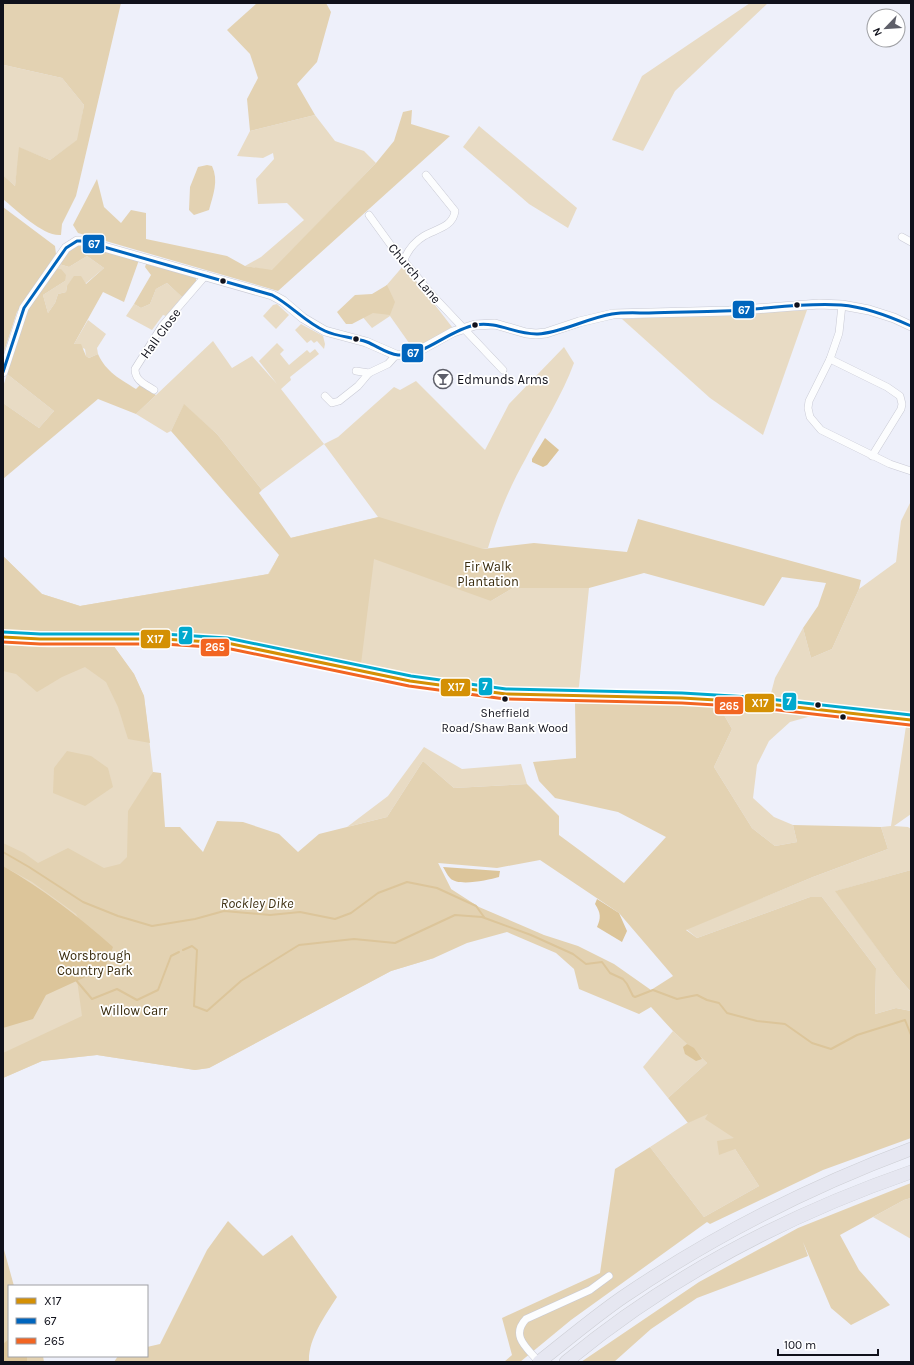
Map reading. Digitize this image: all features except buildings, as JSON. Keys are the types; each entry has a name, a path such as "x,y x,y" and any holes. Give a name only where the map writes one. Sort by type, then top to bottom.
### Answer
{"highway":[{"path":"3,637 40,639 163,639 227,643 410,681 500,694 743,701 911,720"},
{"path":"539,1362 622,1298 725,1234 790,1199 911,1149"},
{"path":"566,1362 632,1312 675,1284 734,1249 803,1215 911,1172"}],"street":[{"path":"404,260 408,251 415,242 444,227 454,216 455,211 426,175"},
{"name":"Church Lane","path":"369,215 451,316 503,370"},
{"path":"902,237 911,242"},
{"path":"3,372 24,308 66,248 71,244 83,241 95,243 272,295 283,301 303,318 324,331 366,342 396,355 406,355 417,352 464,328 475,325 495,324 526,333 536,334 546,333 613,314 729,311 819,304 842,305 869,310 894,318 911,326"},
{"name":"Hall Close","path":"154,390 139,381 135,375 135,369 162,326 206,275"},
{"path":"842,305 839,333 830,359 809,401 808,408 810,417 821,430 872,456 911,471"},
{"path":"325,396 332,403 339,401 358,386 369,374 388,364 396,355"},
{"path":"830,359 887,387 900,396 902,404 901,409 872,456"},
{"path":"356,371 369,374"},
{"path":"539,1362 526,1347 518,1332 520,1325 526,1319 590,1290 610,1276"}],"green space":[{"path":"3,3 121,3 76,196 62,224 61,235 47,232 30,222 3,199 3,175 15,186 19,147 50,160 77,140 84,105 62,78 4,65"},
{"path":"257,3 326,3 331,12 317,62 297,84 315,115 250,131 247,99 258,78 250,54 227,30"},
{"path":"750,3 768,3 675,91 643,151 612,140 642,76"},
{"path":"3,62 4,65 62,78 84,105 78,140 50,160 20,148 15,186 3,175"},
{"path":"412,110 411,124 450,136 278,291 78,233 73,225 97,179 104,207 121,223 131,210 146,213 146,239 227,256 245,266 272,270 376,163 394,141 403,112"},
{"path":"315,115 335,141 364,151 376,163 272,271 245,266 261,257 304,220 287,203 258,204 256,179 274,159 273,153 263,158 237,156 250,131"},
{"path":"479,126 577,208 568,228 529,204 463,147"},
{"path":"207,165 212,166 215,177 215,188 209,210 194,215 189,210 190,187 198,167"},
{"path":"3,207 55,246 56,254 17,312 3,355"},
{"path":"82,244 139,260 124,302 103,292 74,344 81,344 86,356 89,358 98,354 105,366 124,382 136,389 140,385 156,395 136,414 98,399 3,479 3,403 39,428 54,411 7,374 27,310 56,269 61,269 66,275 65,281 43,295 48,313 55,303 58,294 66,292 67,286 74,276 81,276 86,284 104,268 87,256 69,267 59,264 69,252"},
{"path":"87,256 104,268 85,284 67,286 66,292 58,294 55,303 48,313 43,295 65,281 56,269 59,264 69,267"},
{"path":"147,261 196,277 196,282 182,297 167,283 156,289 150,304 141,308 134,304 151,275 145,267"},
{"path":"404,265 452,327 414,350 390,316 372,328 361,315"},
{"path":"167,283 182,297 166,316 163,315 152,330 126,316 134,304 141,308 150,304 156,289"},
{"path":"387,285 395,302 390,315 373,313 352,324 346,324 337,312 355,295 372,294"},
{"path":"277,304 289,315 276,329 263,316 273,305"},
{"path":"807,310 763,435 710,398 622,319"},
{"path":"88,320 106,334 97,348 98,354 89,358 86,356 85,349 74,344"},
{"path":"301,324 323,336 325,344 324,349 317,341 314,343 311,340 307,343 295,330"},
{"path":"213,341 232,368 252,356 277,384 259,361 277,343 284,350 280,354 289,365 307,350 310,353 315,349 319,354 290,377 291,380 281,389 324,444 262,490 217,434 184,405 171,431 167,433 136,414"},
{"name":"Worsbrough Country Park","path":"564,347 574,363 558,399 509,491 495,525 488,548 483,549 491,601 513,588 589,588 578,690 514,689 481,686 219,637 97,632 113,645 134,674 144,696 153,772 148,819 152,890 438,863 451,889 434,958 391,971 209,1068 195,1070 97,1055 42,1061 3,1078 3,556 42,594 80,606 268,574 290,538 378,517 324,444 338,437 394,387 400,390 416,381 485,450 509,404"},
{"path":"7,374 54,411 39,428 3,403 3,387"},
{"name":"Fir Walk Plantation","path":"184,404 217,434 262,490 259,493 291,538 379,517 483,549 534,543 627,552 638,519 861,580 859,589 832,649 811,658 803,628 818,606 826,583 782,577 764,606 644,573 589,588 513,588 491,601 374,559 361,664 219,637 3,631 3,556 42,594 80,606 269,574 279,555 171,431"},
{"path":"911,501 911,713 770,697 775,678 803,628 811,658 832,649 859,589 896,562 901,521"},
{"path":"3,645 52,648 113,645 134,674 144,696 150,743 128,739 118,707 106,682 85,667 62,677 37,692 16,674 3,671"},
{"name":"Willow Carr","path":"575,703 719,706 732,729 714,767 752,828 775,846 797,842 793,825 881,827 888,849 813,877 686,930 697,938 810,897 822,897 876,968 875,1014 896,1008 911,1011 911,1138 823,1170 710,1224 707,1222 571,1320 520,1362 504,1362 512,1355 502,1318 600,1273 615,1169 650,1147 704,1217 759,1186 735,1149 719,1155 717,1141 734,1138 705,1119 708,1114 688,1123 668,1098 707,1063 673,1031 651,1007 639,1014 579,989 574,969 556,953 507,932 467,943 434,958 391,971 209,1068 195,1070 97,1055 42,1061 3,1078 3,1053 82,1016 77,980 105,968 76,914 32,882 3,866 3,843 24,853 38,863 68,848 104,868 120,864 127,857 128,811 153,772 161,773 165,827 180,827 203,852 217,821 243,822 279,834 298,852 319,834 387,817 423,761 454,788 527,784 559,816 559,835 624,883 666,837 618,812 555,798 539,781 533,762 576,758","holes":["540,860 619,913 673,976 651,990 614,964 578,946 544,935 479,907 451,889 438,863 497,868"]},
{"path":"719,706 815,715 790,722 769,741 757,765 753,798 774,817 793,825 797,842 775,846 752,828 714,767 732,729"},
{"path":"906,726 911,726 911,814 894,826 908,827 911,829 911,870 836,891 897,976 911,992 911,1011 896,1008 875,1014 876,968 822,897 810,897 697,938 686,929 813,877 888,849 881,827 891,826"},
{"path":"424,747 462,769 521,764 527,784 454,788 423,761 387,817 347,827 388,796"},
{"path":"67,751 91,756 108,768 113,787 85,806 53,793 54,768"},
{"path":"911,870 911,992 897,976 835,891"},
{"path":"673,1031 707,1063 668,1098 643,1067"},
{"path":"708,1113 735,1138 735,1149 759,1186 704,1217 650,1147 687,1123"},
{"path":"911,1183 911,1198 904,1200 840,1235 859,1270 890,1305 851,1325 831,1308 803,1242 808,1256 697,1298 651,1329 614,1362 581,1362 699,1282 798,1228"},
{"path":"911,1198 911,1239 873,1217 904,1200"},
{"path":"228,1221 263,1256 292,1235 337,1297 314,1336 309,1353 309,1362 114,1362 117,1357 148,1357 148,1347 160,1344 207,1250"},
{"path":"3,1246 14,1285 8,1285 8,1357 43,1357 44,1362 3,1362"}],"shaded area":[{"path":"545,438 559,450 547,465 543,467 532,462 532,459"},
{"path":"3,866 60,904 87,924 113,947 105,968 46,995 33,1019 3,1028"},
{"path":"443,867 500,871 499,877 488,880 459,882 450,878"},
{"path":"597,899 619,913 627,931 622,942 597,927 600,916 595,904"},
{"path":"687,1044 694,1048 702,1059 696,1061 685,1054 683,1047"},
{"path":"8,1340 8,1357 27,1357 27,1362 3,1362 3,1344"}],"waterway":[{"name":"Rockley Dike","path":"3,852 83,902 118,916 152,926 195,919 224,911 270,915 300,912 335,919 351,913 378,893 407,882 437,888 476,906 484,917"},
{"name":"Rockley Dike","path":"183,950 192,946 197,950 194,1006 207,1011 241,981 299,945 354,939 395,943 455,915 482,917 531,935 573,954 586,964 602,962 610,973 623,979 635,997 653,990 677,999 697,995 707,1000 719,1003 727,1013 757,1021 785,1024 812,1043 831,1049 857,1035 905,1020 911,1035"},
{"name":"Rockley Dike","path":"75,979 92,999 117,989 137,1000 158,990 171,956 179,952"}],"transit line":[{"name":"67","path":"3,372 24,308 66,248 77,241 83,241 272,295 311,323 325,331 335,335 367,342 386,352 398,355 417,352 456,332 475,325 483,324 499,326 530,334 538,334 555,331 603,316 621,313 723,311 826,304 841,305 877,312 911,326"},
{"name":"7","path":"3,632 40,634 163,634 227,638 411,676 506,689 682,693 750,697 911,715"},
{"name":"X17","path":"3,637 40,639 163,639 227,643 410,681 506,694 682,698 750,702 911,720"},
{"name":"265","path":"3,642 40,644 163,644 226,648 409,686 505,699 682,703 750,707 910,725"}],"place":[{"name":"Edmunds Arms","path":"443,379"},
{"name":"Sheffield Road/Shaw Bank Wood","path":"505,699"}]}
